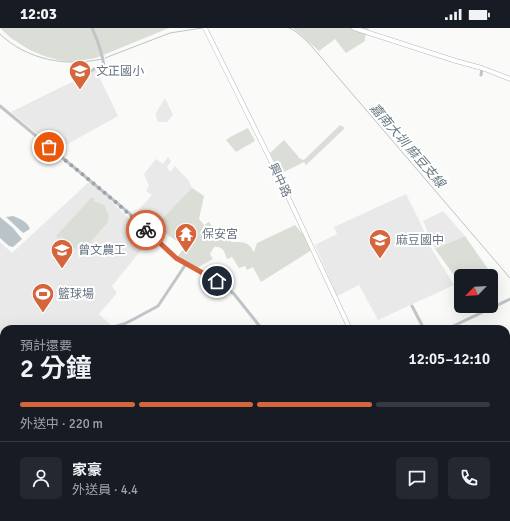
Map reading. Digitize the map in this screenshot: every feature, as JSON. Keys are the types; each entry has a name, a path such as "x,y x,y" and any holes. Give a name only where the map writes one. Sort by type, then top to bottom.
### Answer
{"main road":[{"path":"354,28 482,68 510,79"},
{"name":"興中路","path":"206,30 278,174 303,231 348,325"}],"street":[{"path":"83,76 96,68 104,66 99,42 92,28"},
{"path":"481,75 482,68"},
{"path":"0,106 129,213 172,255 227,288 234,294 259,325"},
{"path":"120,325 158,306 186,264"},
{"path":"456,325 510,300"},
{"path":"412,306 422,325"}],"shaded area":[{"path":"0,28 169,28 96,58 71,62 44,56 28,49 11,38"},
{"path":"293,28 369,28 365,41 346,53 335,39 319,51"},
{"name":"文正國小","path":"96,70 118,116 57,150 11,112"},
{"path":"165,98 173,115 167,122 158,122 156,113"},
{"path":"340,125 345,128 306,165 304,162 280,174 270,153 284,140 299,158 303,160"},
{"path":"248,128 255,141 236,152 226,140"},
{"path":"168,157 171,161 167,167 170,172 175,166 189,181 192,188 156,225 161,230 155,236 134,215 152,195 146,191 149,186 144,174 156,159 163,164"},
{"name":"曾文農工","path":"90,181 140,229 150,241 112,286 117,293 99,314 111,325 0,325 0,242 12,253"},
{"path":"192,188 204,196 199,219 204,225 209,222 217,233 225,228 231,242 245,243 250,246 254,252 257,243 295,225 315,248 261,282 253,267 247,270 245,266 239,268 232,257 227,259 224,251 219,247 214,247 210,254 213,259 197,268 177,257 185,247 156,225"},
{"name":"麻豆國中","path":"406,194 431,248 454,285 378,320 359,285 337,296 315,245 337,234 334,227"},
{"path":"92,197 95,199 93,201 104,205 109,216 108,222 86,247 82,249 71,248 62,236 59,239 56,236"},
{"name":"麻豆國中","path":"443,211 465,236 435,249 423,221"},
{"path":"13,216 25,222 30,229 23,233 6,217"},
{"path":"0,217 13,228 22,239 13,247 9,246 0,238"},
{"path":"465,236 488,269 454,269 454,275 435,249"}],"waterway":[{"name":"嘉南大圳 麻豆支線","path":"105,58 170,33 202,28"},
{"name":"嘉南大圳 麻豆支線","path":"289,28 307,41 510,278"},
{"name":"嘉南大圳 麻豆支線","path":"0,34 22,50 48,59 75,62 102,59"}],"way so far":[{"path":"49,147 129,213 146,230"}],"place":[{"name":"文正國小","path":"80,90"},
{"name":"保安宮","path":"186,254"},
{"name":"麻豆國中","path":"380,260"},
{"name":"曾文農工","path":"62,270"},
{"name":"籃球場","path":"43,314"}],"route":[{"path":"146,230 176,258 217,281"}]}
